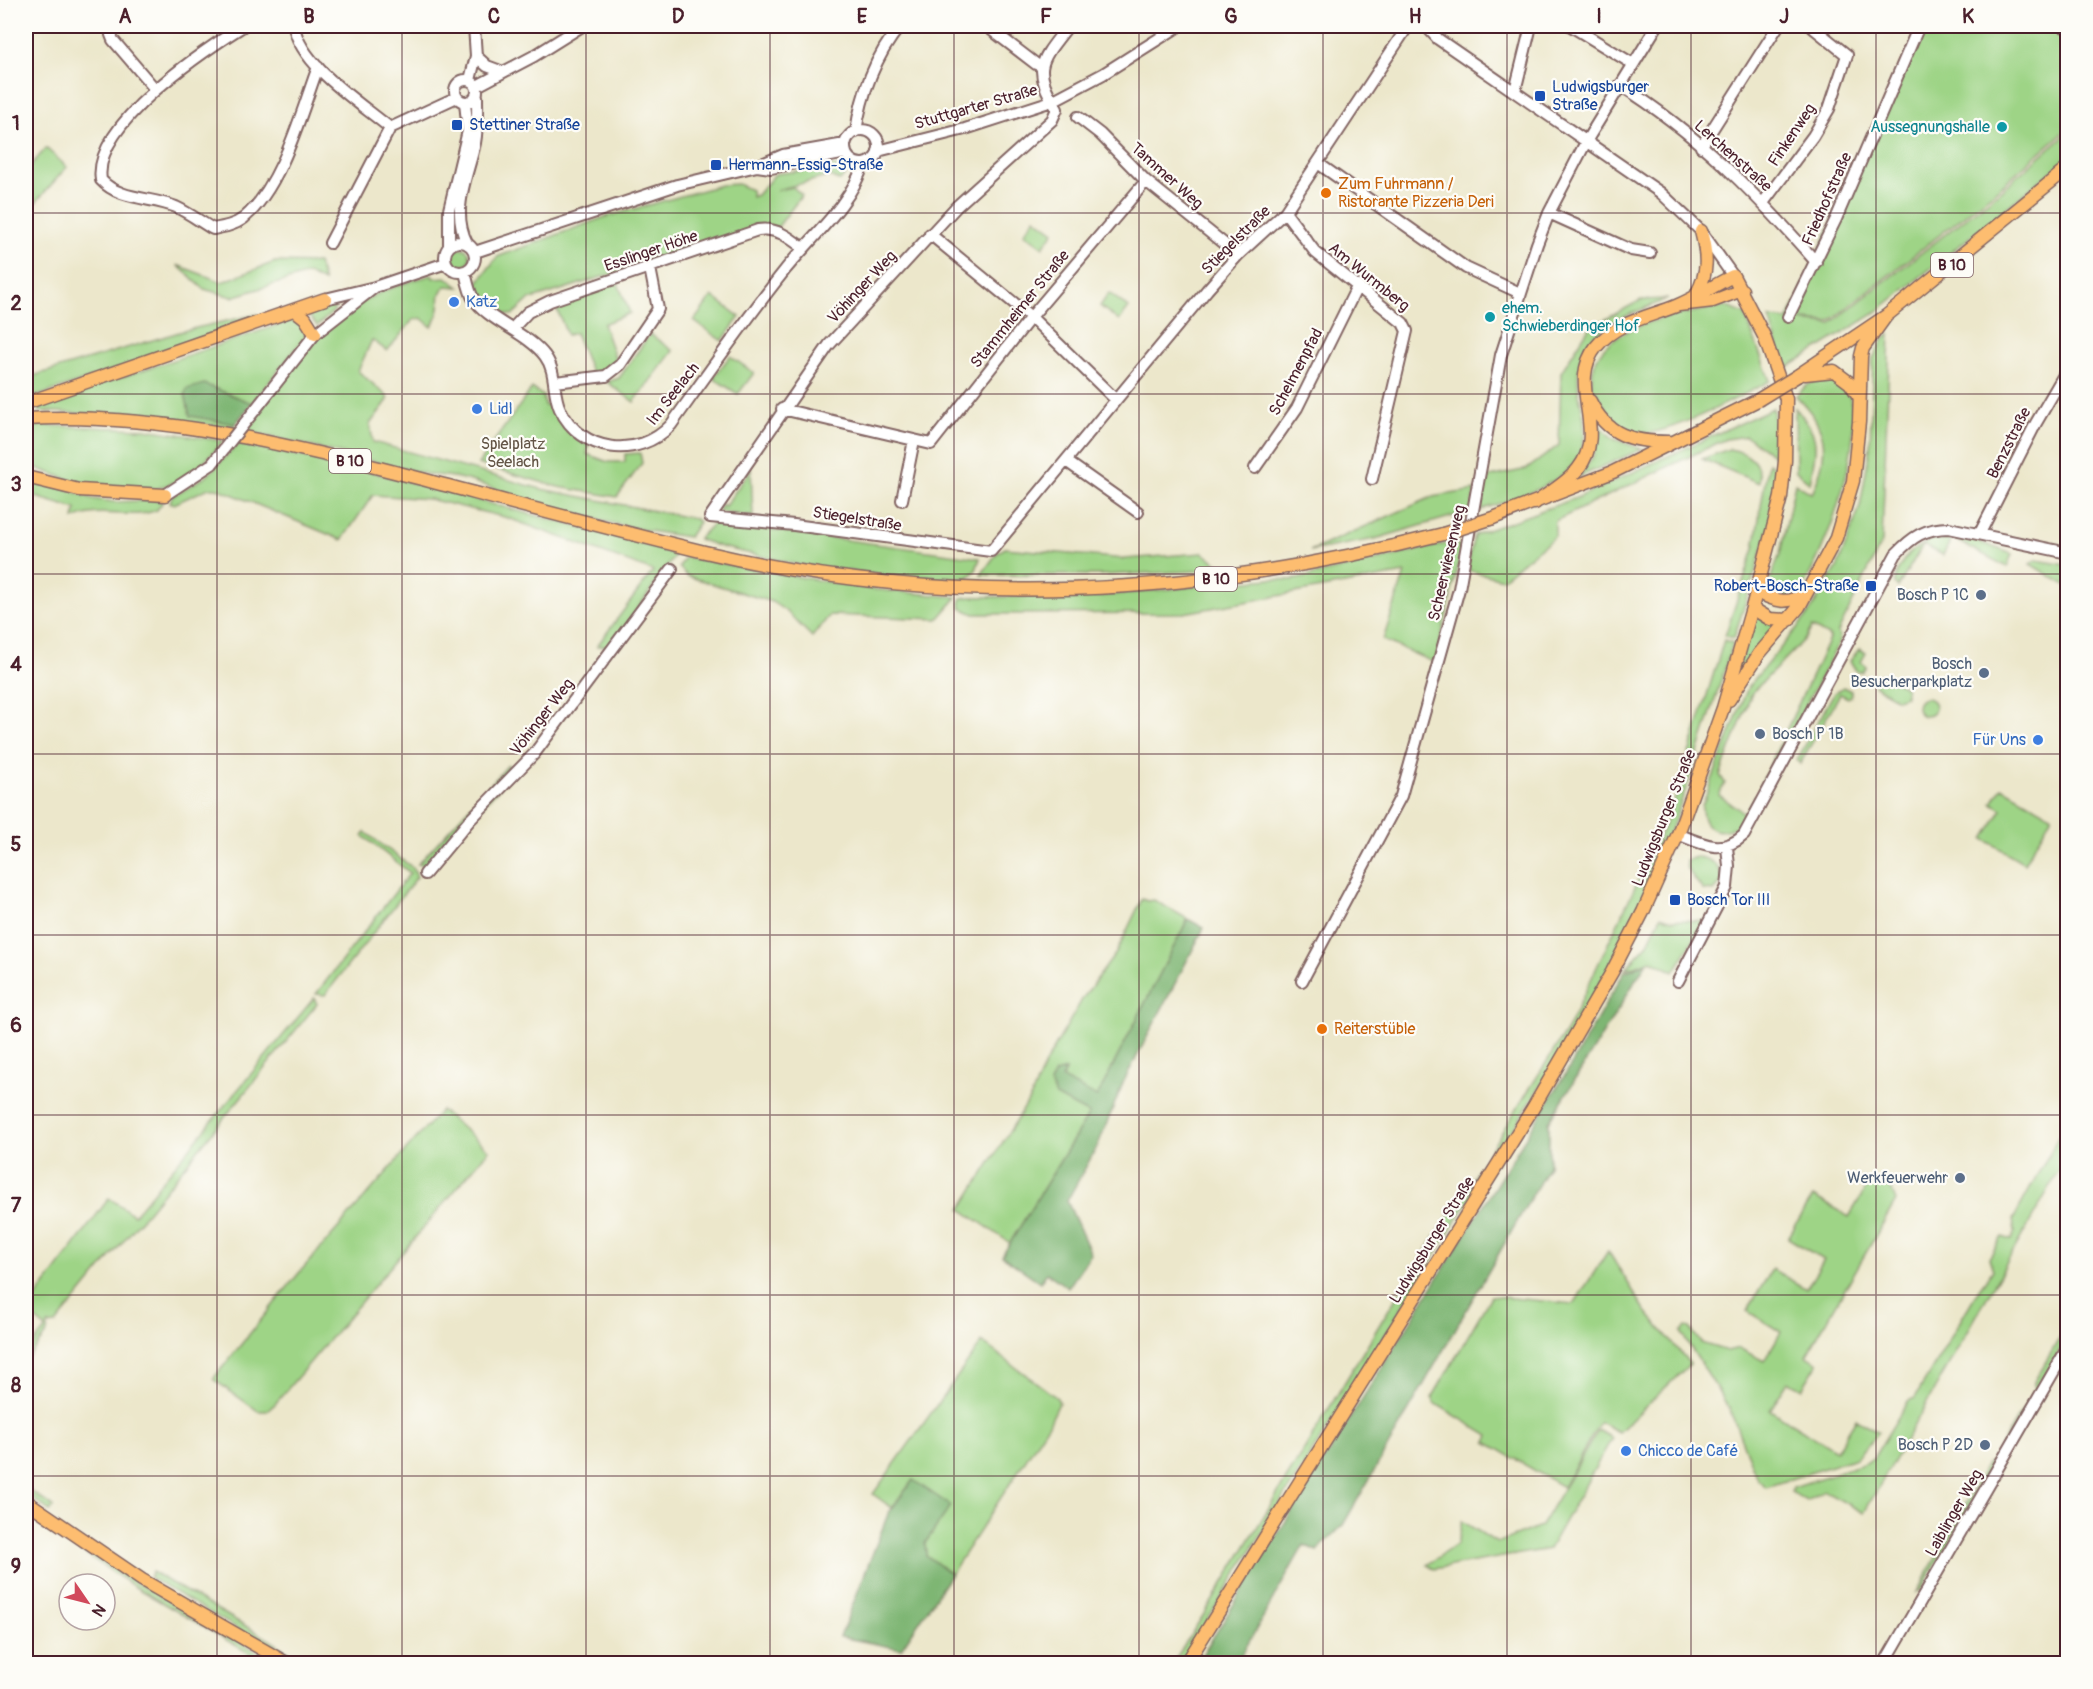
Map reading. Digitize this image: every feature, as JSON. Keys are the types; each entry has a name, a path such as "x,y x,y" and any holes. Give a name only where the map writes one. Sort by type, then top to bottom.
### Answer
{"main road":[{"name":"B 10","path":"26,419 129,422 265,441 707,552 827,575 985,590 1154,586 1233,577 1308,566 1443,534 1535,503 1613,472 1758,400 1797,376 1886,316 2067,168"},
{"path":"1697,293 1704,280 1707,263 1701,231"},
{"path":"1535,503 1571,476 1584,460 1591,439 1585,391 1586,364 1596,347 1605,338 1630,323 1678,305 1733,276"},
{"name":"Ludwigsburger Straße","path":"1186,1664 1533,1108 1612,972 1643,912 1678,834 1723,708 1757,592 1781,497 1785,461 1786,399 1768,346 1733,276"},
{"path":"1678,305 1713,301 1742,290"},
{"path":"26,403 296,311 325,299"},
{"path":"296,311 305,318 315,334"},
{"path":"1723,708 1754,661 1789,620 1820,571 1846,509 1857,448 1858,395 1863,348 1886,316"},
{"path":"1797,376 1834,371 1851,382 1858,395"},
{"path":"1585,391 1601,420 1619,435 1639,441 1674,442"},
{"path":"26,477 79,490 165,495"},
{"path":"1757,592 1770,599 1786,602 1806,593"},
{"path":"1752,608 1770,619 1789,620"},
{"path":"26,1501 142,1580 288,1664"}],"street":[{"path":"118,26 111,35 112,40 154,88"},
{"path":"243,26 154,88 127,119 100,160 100,180 116,193 153,199 178,208 213,229 229,226 244,218 270,184 284,156 318,67"},
{"path":"294,26 299,44 318,67 390,128"},
{"path":"330,243 390,128 461,100 473,101 476,56 474,26"},
{"path":"446,262 449,247 449,210 468,131 461,100 455,90 459,83 474,88 582,26"},
{"path":"861,131 861,113 867,83 879,56 900,26"},
{"path":"1052,101 1044,88 1042,66 1044,57 1068,26"},
{"name":"Stuttgarter Straße","path":"863,164 871,161 878,146 905,143 965,129 1052,101 1103,74 1179,26"},
{"name":"Stiegelstraße","path":"710,517 794,525 898,541 991,551 1115,399 1238,255 1285,212 1319,164 1408,26"},
{"name":"Ludwigsburger Straße","path":"1426,26 1438,39 1661,193 1701,231 1733,276"},
{"path":"1515,91 1531,26"},
{"path":"1571,26 1634,64"},
{"name":"Scheerwiesenweg","path":"1302,981 1401,796 1459,589 1501,355 1520,293 1549,213 1587,140 1657,26"},
{"path":"1701,147 1778,26"},
{"name":"Finkenweg","path":"1763,203 1814,136 1828,109 1847,55 1812,26"},
{"name":"Friedhofstraße","path":"1788,318 1816,262 1901,72 1919,26"},
{"path":"2062,26 2067,28"},
{"path":"988,28 1042,66"},
{"path":"476,56 487,66 503,72"},
{"name":"Lerchenstraße","path":"1620,85 1660,110 1743,181 1816,262"},
{"path":"446,262 456,272 465,272 475,262 471,247 459,225 459,211 475,141 474,88"},
{"name":"Vöhinger Weg","path":"710,517 782,409 829,345 984,178 1044,129 1057,109 1052,101"},
{"name":"Tammer Weg","path":"1078,117 1100,134 1146,181 1238,255"},
{"path":"863,164 850,160 845,148 849,136 861,131 873,135 878,146"},
{"path":"449,247 455,243 471,247 677,185 757,166 783,155 845,148"},
{"name":"Im Seelach","path":"465,272 475,300 544,355 555,382 560,408 572,428 601,445 627,449 653,441 671,425 803,248 854,184 863,164"},
{"path":"1319,164 1466,267 1520,293"},
{"name":"Stammheimer Straße","path":"782,409 932,444 1031,317 1146,181"},
{"name":"Am Wurmberg","path":"1285,212 1315,252 1403,323 1407,331 1372,480"},
{"path":"1549,213 1631,250 1650,253"},
{"name":"Esslinger Höhe","path":"512,329 536,307 770,228 803,248"},
{"path":"930,234 1031,317 1115,399"},
{"path":"325,299 375,287 446,262"},
{"path":"555,382 606,376 620,365 658,309 650,268"},
{"path":"165,495 212,464 315,334 375,287"},
{"name":"Schelmenpfad","path":"1255,468 1297,408 1357,287"},
{"name":"Benzstraße","path":"1980,533 2067,368"},
{"path":"902,500 914,440"},
{"path":"1066,461 1138,512"},
{"path":"1678,834 1713,847 1727,848 1744,835 1896,554 1908,541 1932,528 1949,528 2067,553"},
{"name":"Vöhinger Weg","path":"425,874 469,821 534,754 672,569"},
{"path":"1678,981 1727,887 1729,866 1727,848"},
{"name":"Laiblinger Weg","path":"1884,1664 2067,1347"}],"green space":[{"path":"1921,26 2061,26 2068,30 2067,129 1993,193 1829,322 1788,319"},
{"path":"2067,133 2067,159 1874,314 1785,369 1769,318 1830,324 1993,197"},
{"path":"46,148 67,167 30,209 26,205 26,171"},
{"path":"835,166 846,174 840,181 830,176 777,190 793,187 802,195 777,228 764,226 529,300 512,315 499,312 489,306 476,285 497,257 605,217 721,185 738,184 751,190 752,197 757,195 775,174"},
{"path":"1035,218 1054,232 1043,247 1024,233"},
{"path":"461,248 467,251 470,257 467,263 461,266 455,263 452,257 455,251"},
{"path":"275,262 318,263 324,282 308,274 232,297 204,289 177,265 222,282"},
{"path":"432,275 433,278 446,277 459,287 446,286 441,292 439,310 432,327 421,318 413,320 387,351 372,340 358,371 387,396 388,400 370,424 373,442 541,489 696,519 699,522 689,537 603,521 465,480 431,475 246,431 295,364 323,332 339,318 373,296"},
{"path":"617,281 630,313 603,324 617,363 607,372 592,374 575,333 567,335 555,304"},
{"path":"1109,293 1129,308 1119,321 1100,306"},
{"path":"712,296 740,317 722,341 694,321"},
{"path":"1668,299 1611,324 1596,335 1586,347 1580,363 1578,384 1584,436 1579,456 1575,462 1567,471 1545,485 1481,510 1485,478 1527,469 1559,445 1561,372 1589,328 1641,300"},
{"path":"330,305 334,306 334,311 317,326 309,313"},
{"path":"1725,306 1745,314 1770,381 1704,414 1666,429 1638,433 1618,423 1608,412 1597,392 1592,390 1593,367 1603,350 1618,336 1638,326 1660,319"},
{"path":"257,314 262,319 26,400 26,378 183,331"},
{"path":"296,319 306,328 306,336 232,428 171,419 39,411 41,404"},
{"path":"650,334 673,351 634,402 607,382 619,378"},
{"path":"1890,334 1882,542 1838,632 1840,641 1762,787 1760,786 1830,637 1812,627 1806,638 1752,693 1720,775 1725,783 1719,795 1744,813 1754,797 1752,808 1746,818 1737,825 1728,830 1718,830 1710,827 1704,819 1702,806 1748,687 1807,616 1837,568 1860,507 1870,448 1873,358 1885,337"},
{"path":"730,356 754,373 738,394 713,378"},
{"path":"1831,377 1847,391 1853,415 1852,446 1845,482 1834,518 1808,578 1796,596 1781,597 1772,590 1770,580 1780,554 1795,483 1812,494 1824,453 1823,441 1815,419 1796,396 1811,383"},
{"path":"204,384 252,403 235,424 190,416 185,394 187,389"},
{"name":"Spielplatz Seelach","path":"532,388 543,396 545,406 552,404 568,432 589,446 587,454 608,462 625,462 625,454 640,453 642,463 617,497 558,487 478,464"},
{"path":"1773,408 1776,457 1746,436 1726,439 1555,521 1555,536 1502,579 1467,570 1474,535 1579,497"},
{"path":"1795,408 1810,426 1815,442 1810,483 1796,471"},
{"path":"26,425 145,429 223,441 201,465 178,480 155,489 131,492 81,483 26,464"},
{"path":"1599,426 1614,439 1642,449 1579,477 1594,455"},
{"path":"238,444 342,464 654,547 675,555 612,646 597,646 653,571 508,518 429,499 373,495 342,540 217,488 209,488 174,504 170,502 172,496 207,476"},
{"path":"1729,449 1748,456 1756,464 1759,483 1702,459"},
{"path":"1768,463 1778,470 1771,522 1734,638 1725,636 1754,549"},
{"path":"751,469 753,517 719,512 721,504 725,506"},
{"path":"26,474 93,499 114,502 161,500 162,503 157,510 147,513 104,513 84,515 74,519 76,509 26,494"},
{"path":"1475,490 1471,511 1375,539 1310,551 1432,497"},
{"path":"714,523 980,558 976,570 967,578 944,577 943,580 800,565 721,547 698,539"},
{"path":"1948,535 1966,537 2012,554 2007,567 1952,538 1943,555 1923,545 1898,587 1895,584 1900,566 1913,551 1921,545"},
{"path":"1449,543 1463,546 1435,663 1383,640 1405,573 1184,613 974,614 961,608 960,603 962,598 969,597 1101,596 1269,579 1293,580"},
{"path":"1005,548 1125,559 1203,553 1219,564 1236,565 1234,569 1225,570 1102,575 981,575 997,553"},
{"path":"685,557 869,589 957,597 938,619 830,615 812,637 787,612 772,602 687,576 679,567"},
{"path":"2036,560 2067,565 2067,586 2030,564"},
{"path":"1752,608 1789,620 1727,689"},
{"path":"1724,640 1733,643 1698,751 1660,859 1618,950 1570,1038 1187,1653 1177,1663 1172,1664 1386,1314 1567,1030 1671,811"},
{"path":"1859,649 1866,653 1861,662 1866,666 1862,672 1857,672 1850,661"},
{"path":"1882,674 1905,687 1906,696 1897,699 1875,686 1872,677"},
{"path":"1843,687 1851,691 1851,696 1848,698 1840,694 1800,764 1797,760 1834,693"},
{"path":"1926,698 1932,701 1935,707 1932,713 1926,716 1920,713 1917,707 1920,701"},
{"path":"508,765 515,771 427,866 418,864"},
{"path":"2002,787 2052,816 2024,863 1984,839 2002,809 1992,803"},
{"path":"365,832 413,868 417,877 325,995 316,994 410,873 363,836"},
{"path":"1697,857 1711,861 1720,871 1722,882 1714,891 1703,890 1687,869 1686,860"},
{"path":"1142,899 1154,900 1188,919 1097,1097 1061,1079 1066,1071 1055,1073 1056,1096 1089,1114 1010,1243 961,1209 1031,1097 1046,1062 1083,998 1116,953"},
{"path":"1661,916 1671,920 1705,921 1674,972 1652,960 1625,969 1647,945"},
{"path":"1188,919 1204,928 1123,1083 1098,1145 1067,1201 1091,1254 1068,1288 1047,1273 1040,1282 1002,1256 1089,1114 1056,1096 1050,1083 1055,1073 1066,1070 1062,1079 1097,1097"},
{"path":"1647,962 1549,1122 1549,1166 1343,1525 1317,1551 1304,1545 1237,1663 1197,1663 1571,1065 1624,972"},
{"path":"314,998 317,1004 56,1324 48,1325 47,1333 26,1360 26,1353 46,1328 26,1311 109,1198 134,1215"},
{"path":"441,1110 489,1150 275,1404 267,1411 258,1411 213,1379 299,1273"},
{"path":"2067,1121 2067,1157 1864,1513 1824,1491 1806,1501 1791,1492 1793,1487 1866,1463 1874,1457 1908,1401 1915,1398 1979,1289 1993,1270 1989,1258 2002,1237 2012,1240 2015,1233 2013,1220"},
{"path":"1872,1178 1891,1188 1896,1201 1806,1356 1818,1363 1802,1389 1788,1381 1770,1410 1836,1451 1856,1419 1879,1432 1856,1458 1766,1487 1757,1479 1729,1408 1681,1332 1686,1327 1690,1328 1701,1343 1727,1351 1739,1348 1764,1361 1781,1332 1747,1311 1772,1269 1806,1289 1824,1260 1788,1238 1813,1196 1849,1217"},
{"path":"1608,1251 1645,1310 1690,1364 1619,1432 1600,1422 1563,1487 1486,1442 1489,1436 1436,1404 1432,1398 1491,1296 1574,1304"},
{"path":"2067,1325 2067,1337 1921,1590 1917,1592 1987,1464 1991,1463 2034,1389 2034,1382"},
{"path":"982,1342 1057,1398 1059,1403 1049,1424 951,1574 926,1555 925,1543 950,1507 913,1480 892,1508 873,1494"},
{"path":"1598,1430 1612,1438 1549,1549 1434,1569 1427,1565 1457,1544 1462,1521 1497,1543 1541,1526"},
{"path":"913,1480 951,1506 925,1543 926,1555 951,1574 901,1649 840,1637 888,1514"},
{"path":"26,1488 53,1507 50,1511 26,1494"},
{"path":"26,1508 137,1583 277,1663 266,1663 135,1587 117,1575 117,1572 113,1572 26,1514"},
{"path":"152,1572 306,1663 297,1663 150,1578"}],"place":[{"name":"Ludwigsburger Straße","path":"1540,96"},
{"name":"Stettiner Straße","path":"457,125"},
{"name":"Aussegnungshalle","path":"2002,127"},
{"name":"Hermann-Essig-Straße","path":"716,165"},
{"name":"Zum Fuhrmann / Ristorante Pizzeria Deri","path":"1326,193"},
{"name":"Katz","path":"454,302"},
{"name":"ehem. Schwieberdinger Hof","path":"1490,317"},
{"name":"Lidl","path":"477,409"},
{"name":"Robert-Bosch-Straße","path":"1871,586"},
{"name":"Bosch P 1C","path":"1981,595"},
{"name":"Bosch Besucherparkplatz","path":"1984,673"},
{"name":"Bosch P 1B","path":"1760,734"},
{"name":"Für Uns","path":"2038,740"},
{"name":"Bosch Tor III","path":"1675,900"},
{"name":"Reiterstüble","path":"1322,1029"},
{"name":"Werkfeuerwehr","path":"1960,1178"},
{"name":"Bosch P 2D","path":"1985,1445"},
{"name":"Chicco de Café","path":"1626,1451"}]}
